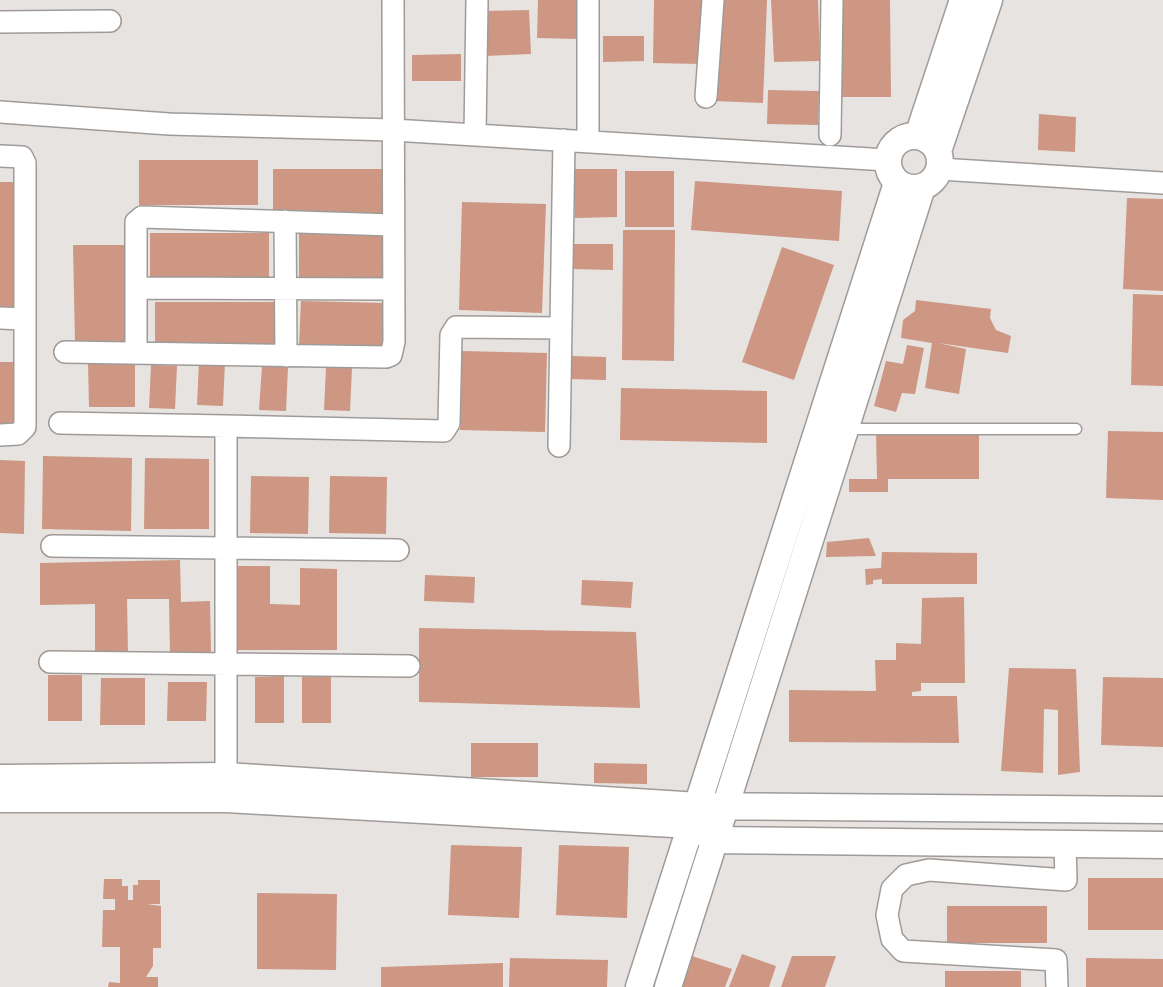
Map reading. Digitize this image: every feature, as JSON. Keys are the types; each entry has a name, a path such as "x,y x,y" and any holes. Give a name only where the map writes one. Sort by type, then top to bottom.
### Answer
{"street":[{"path":"65,352 391,355 394,289 393,0"},
{"path":"475,135 477,0"},
{"path":"588,0 588,142"},
{"path":"706,97 713,0"},
{"path":"830,135 832,0"},
{"path":"668,987 728,806 846,429 963,0"},
{"path":"639,987 917,164 989,0"},
{"path":"0,22 110,21"},
{"path":"0,112 169,124 475,135 1163,183"},
{"path":"559,446 564,141"},
{"path":"0,156 24,159 25,427 18,434 0,435"},
{"path":"136,353 136,222 142,217 393,225"},
{"path":"285,221 286,356"},
{"path":"136,288 394,289"},
{"path":"0,318 24,319"},
{"path":"61,423 444,431 449,424 451,335 456,327 561,328"},
{"path":"226,426 226,788"},
{"path":"52,545 398,550"},
{"path":"50,662 409,666"},
{"path":"0,778 226,788 695,816 728,806 1163,810"},
{"path":"0,799 226,788"},
{"path":"695,816 716,840 1163,845"},
{"path":"1056,987 1056,960 904,951 892,939 887,915 892,889 906,875 929,870 1066,880 1065,844"}],"lane":[{"path":"846,429 1076,429"}],"building":[{"path":"538,0 582,0 580,39 537,38"},
{"path":"654,0 702,0 701,64 653,63"},
{"path":"718,0 767,0 763,103 714,101"},
{"path":"771,0 818,0 820,61 774,62"},
{"path":"838,0 890,0 891,97 839,97"},
{"path":"529,10 531,54 485,56 484,11"},
{"path":"603,36 644,36 644,61 603,62"},
{"path":"461,54 461,81 412,81 412,55"},
{"path":"768,90 819,91 818,125 767,124"},
{"path":"1039,114 1076,117 1075,152 1038,150"},
{"path":"139,160 258,160 258,205 139,205"},
{"path":"273,169 392,169 392,214 273,214"},
{"path":"574,169 617,169 617,217 575,218"},
{"path":"625,171 674,171 674,227 625,227"},
{"path":"695,181 842,191 839,241 691,230"},
{"path":"0,182 19,182 17,310 0,310"},
{"path":"1127,198 1163,199 1163,291 1123,289"},
{"path":"462,202 546,204 542,313 459,310"},
{"path":"623,230 675,230 674,361 622,360"},
{"path":"150,233 269,233 269,278 150,278"},
{"path":"299,234 384,235 383,280 299,278"},
{"path":"572,244 613,244 613,270 572,269"},
{"path":"73,245 124,245 125,342 75,343"},
{"path":"782,247 834,265 794,380 742,362"},
{"path":"1133,294 1163,295 1163,386 1131,385"},
{"path":"916,300 991,309 990,318 996,330 1011,336 1008,353 938,343 966,349 959,394 925,388 932,343 901,338 903,320 915,311"},
{"path":"301,301 385,303 384,347 299,346"},
{"path":"155,302 274,302 274,347 155,347"},
{"path":"907,345 924,348 915,394 902,393 896,412 874,406 886,361 903,364"},
{"path":"462,351 547,353 545,432 460,430"},
{"path":"570,356 606,357 606,380 569,379"},
{"path":"199,361 225,362 223,406 197,405"},
{"path":"0,362 17,362 18,424 0,424"},
{"path":"88,362 135,362 135,407 89,407"},
{"path":"151,365 177,366 175,409 149,408"},
{"path":"262,366 288,367 286,411 259,410"},
{"path":"326,367 352,368 350,411 324,410"},
{"path":"621,388 767,391 767,443 620,440"},
{"path":"1108,431 1163,432 1163,500 1106,498"},
{"path":"876,432 979,433 979,479 888,479 888,492 849,492 849,479 877,479"},
{"path":"43,456 132,458 131,531 42,529"},
{"path":"145,458 209,459 209,529 144,529"},
{"path":"0,460 25,461 24,534 0,533"},
{"path":"251,476 309,477 308,534 250,533"},
{"path":"330,476 387,477 386,534 329,533"},
{"path":"869,538 876,556 826,557 827,542"},
{"path":"882,552 977,553 977,584 882,584 882,579 873,580 873,584 866,585 865,569 881,568"},
{"path":"180,560 181,602 210,601 211,652 170,653 169,599 127,599 128,653 95,653 95,604 40,605 40,563"},
{"path":"233,566 270,566 270,604 300,605 300,568 337,569 337,650 232,650"},
{"path":"425,575 475,577 474,603 424,601"},
{"path":"582,580 633,582 631,608 581,605"},
{"path":"964,597 965,683 921,683 921,691 912,692 912,696 957,696 959,743 789,742 789,690 876,691 875,660 896,660 896,643 921,644 922,598"},
{"path":"419,628 636,632 640,708 419,702"},
{"path":"1009,668 1076,669 1080,772 1058,775 1058,710 1044,709 1043,773 1001,771"},
{"path":"48,675 82,675 82,721 48,721"},
{"path":"284,676 284,723 255,723 255,677"},
{"path":"302,677 331,677 331,723 302,723"},
{"path":"1103,677 1163,678 1163,747 1101,745"},
{"path":"101,678 145,678 145,725 100,725"},
{"path":"168,682 207,682 206,721 167,721"},
{"path":"471,743 538,743 538,777 471,777"},
{"path":"594,763 647,764 647,784 594,783"},
{"path":"451,845 522,847 519,918 448,915"},
{"path":"559,845 629,847 627,918 556,915"},
{"path":"1088,878 1163,878 1163,930 1088,930"},
{"path":"104,879 122,879 122,886 128,886 128,900 133,900 133,885 138,885 138,880 160,880 160,904 147,904 161,906 161,948 153,948 153,966 146,977 158,977 158,987 108,987 109,982 120,983 120,947 102,947 103,910 115,910 115,899 103,899"},
{"path":"257,893 337,894 336,970 257,969"},
{"path":"947,906 1047,906 1047,943 947,943"},
{"path":"742,954 776,966 769,987 729,987"},
{"path":"689,955 732,969 725,987 681,987"},
{"path":"792,956 836,956 825,987 781,987"},
{"path":"510,958 608,960 607,987 509,987"},
{"path":"1086,958 1163,959 1163,987 1086,987"},
{"path":"503,963 503,987 381,987 381,967"},
{"path":"945,971 1021,971 1021,987 945,987"}]}
